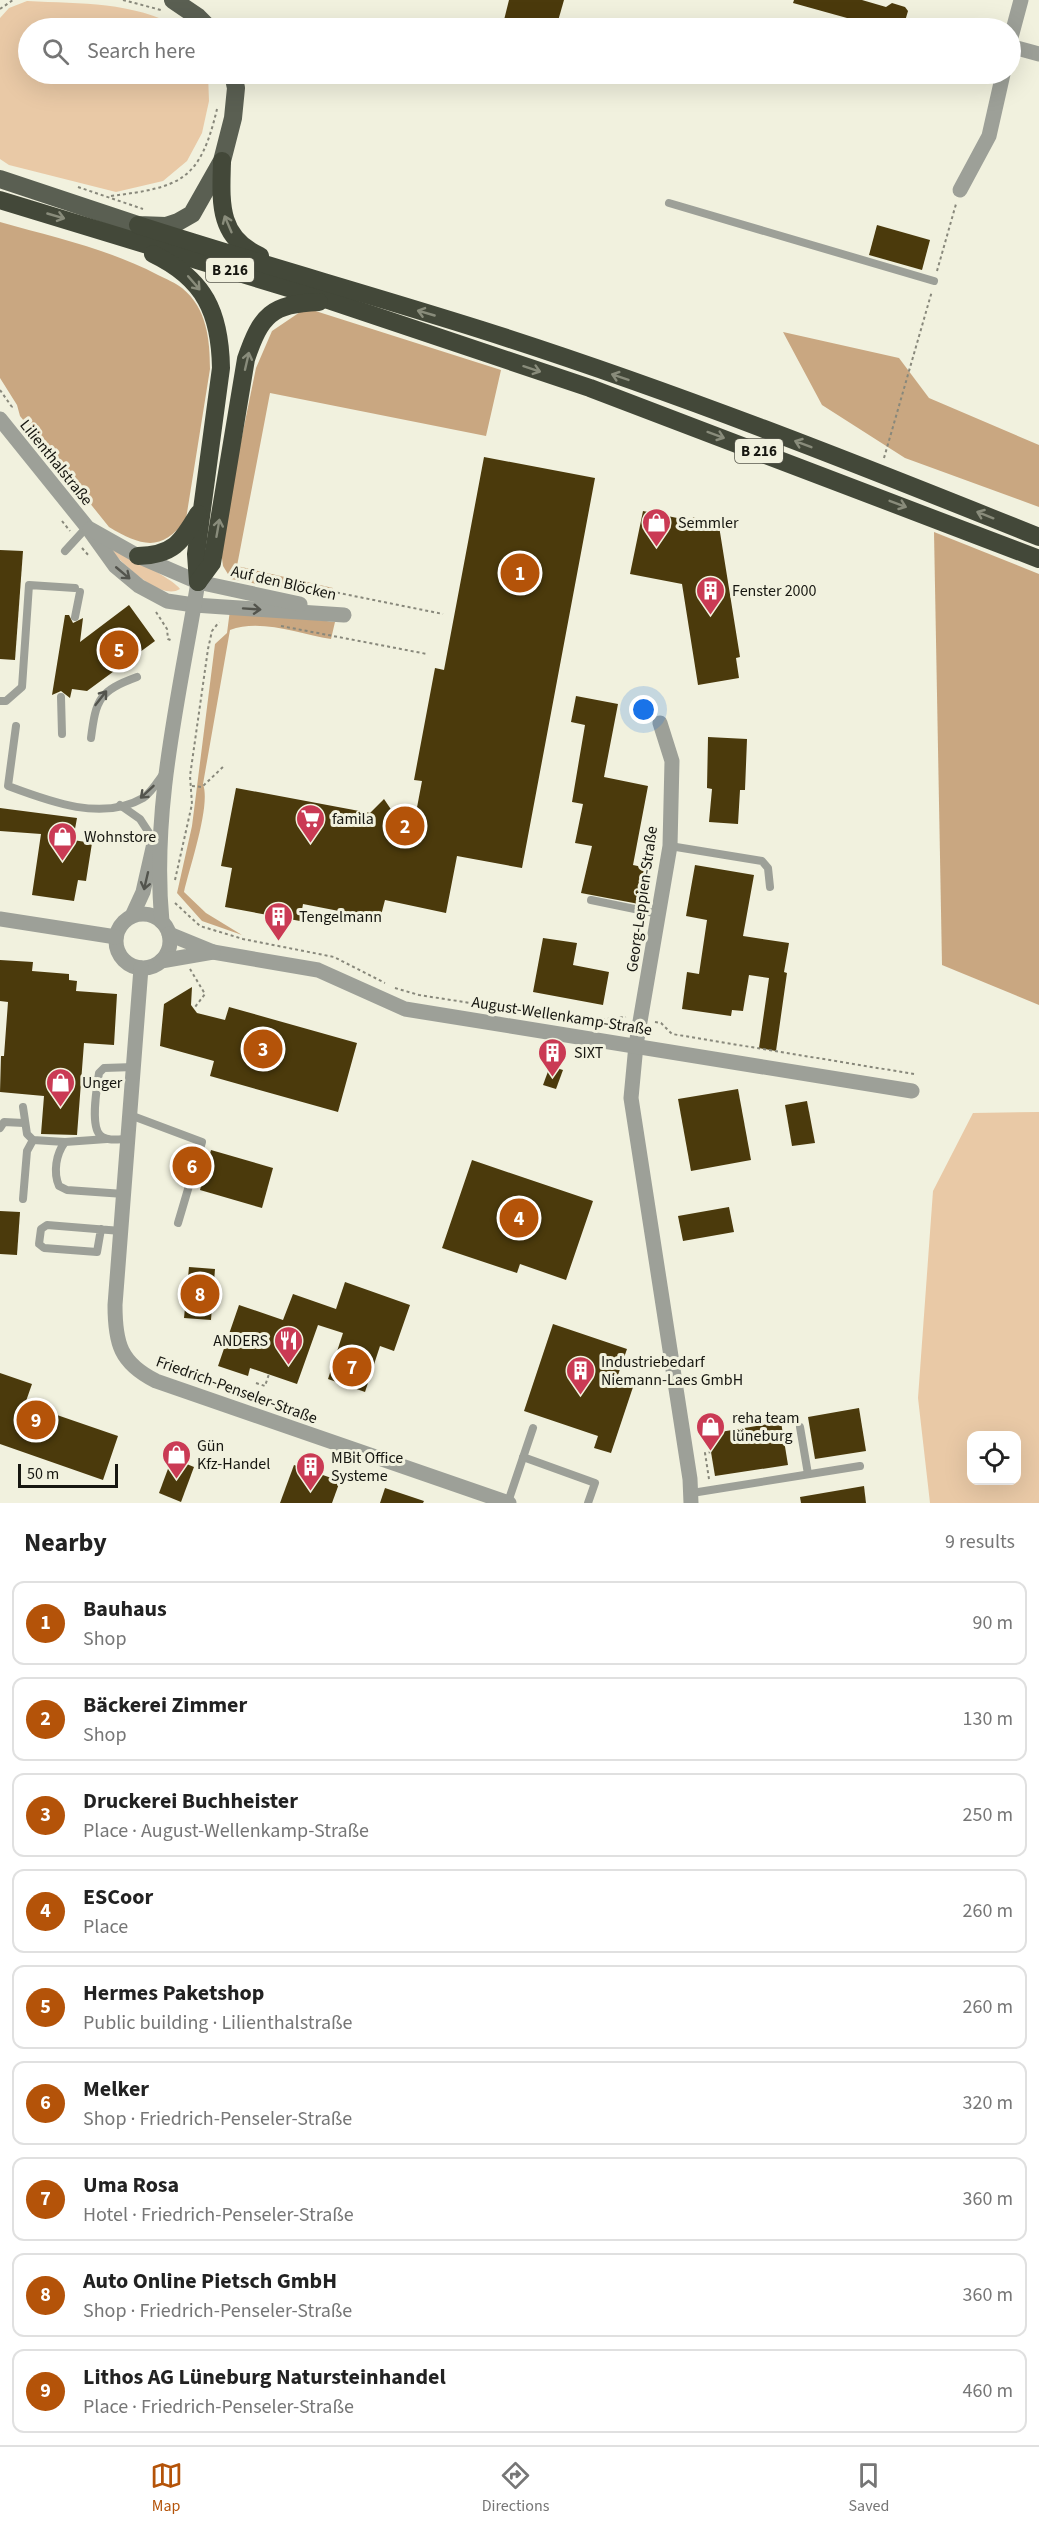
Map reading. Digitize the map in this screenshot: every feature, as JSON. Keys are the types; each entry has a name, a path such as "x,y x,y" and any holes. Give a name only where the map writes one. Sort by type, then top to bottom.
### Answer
{"highway":[{"path":"222,160 221,207 234,238 247,250 278,264 287,272"},
{"name":"B 216","path":"0,200 134,231 287,272 482,330 750,422 1039,537"},
{"path":"134,231 144,250 172,263 191,278 206,297 216,319 221,341 221,368 196,554 198,582"},
{"name":"B 216","path":"134,231 331,301 590,388 1039,559"},
{"path":"198,582 212,563 246,359 256,330 269,313 285,305 331,301"},
{"path":"138,556 153,556 175,546 185,538 202,508"}],"main road":[{"path":"170,6 200,18"},
{"path":"134,231 166,226 192,214 222,160 233,118 235,84"},
{"name":"B 216","path":"0,179 134,231"}],"street":[{"path":"1017,18 1021,0"},
{"path":"1021,49 1039,54"},
{"path":"960,190 989,136 1001,84"},
{"name":"Lilienthalstraße","path":"0,419 87,527 115,566 139,586 167,601 194,605"},
{"name":"Lilienthalstraße","path":"87,527 138,556 198,582"},
{"path":"164,804 143,892 132,916 118,928 116,937 116,946 125,962 141,968 161,961 167,953 166,928 159,895 164,804 167,770 198,582"},
{"name":"Auf den Blöcken","path":"194,605 344,615 198,582"},
{"name":"Georg-Leppien-Straße","path":"636,1045 670,846 672,761 660,723"},
{"path":"132,916 148,914 166,928"},
{"path":"0,919 116,937"},
{"name":"August-Wellenkamp-Straße","path":"166,928 213,952 318,970 339,977 405,1009 912,1091"},
{"name":"August-Wellenkamp-Straße","path":"161,961 213,952"},
{"name":"Friedrich-Penseler-Straße","path":"141,968 115,1327 125,1357 138,1371 156,1380 508,1503"},
{"path":"636,1045 631,1098 691,1498"}],"lane":[{"path":"669,203 934,281"},
{"path":"65,551 87,527"},
{"path":"0,701 6,701 22,687 29,585 78,590 75,616"},
{"path":"91,738 95,707 101,695 113,686 136,677"},
{"path":"61,697 62,734"},
{"path":"16,726 4,785 54,803 106,809 144,798 167,770"},
{"path":"120,805 140,819 155,842"},
{"path":"670,846 762,861 768,868 770,887"},
{"path":"591,900 658,914"},
{"path":"107,1139 99,1135 94,1125 99,1073 104,1068 134,1067"},
{"path":"23,1107 27,1134 33,1140 65,1142 128,1139"},
{"path":"130,1115 202,1142 178,1224"},
{"path":"0,1128 4,1122 24,1123"},
{"path":"23,1199 27,1151 33,1140"},
{"path":"65,1142 57,1157 56,1179 59,1186 77,1192 124,1194"},
{"path":"101,1229 97,1252 44,1248 39,1244 43,1226 101,1229 121,1231"},
{"path":"800,1427 808,1474"},
{"path":"508,1503 532,1428"},
{"path":"523,1457 595,1483 588,1503"},
{"path":"691,1498 711,1490 860,1466"}],"path":[{"path":"0,9 13,0"},
{"path":"123,0 170,6"},
{"path":"110,196 158,190 182,178 201,158 218,103"},
{"path":"884,460 960,190"},
{"path":"348,594 443,614"},
{"path":"174,884 188,826 190,776 208,649 212,631 220,621"},
{"path":"340,638 427,654"},
{"path":"191,786 202,787 225,765"},
{"path":"172,896 173,901 200,926 243,939 334,957 402,990 586,1021 622,1016 641,1019 661,1023 672,1034 914,1074"},
{"path":"195,1007 205,994"},
{"path":"256,1383 265,1386 269,1374"},
{"path":"711,1452 705,1453 711,1490"}],"shaded area":[{"path":"27,1 87,4 125,8 159,18 18,18 18,84 208,84 209,101 202,133 187,161 163,181 116,192 9,165 0,159 0,18 9,8"},
{"path":"0,222 80,244 139,266 180,286 197,305 208,336 210,369 186,519 168,537 150,543 141,542 109,527 20,416 17,405 0,378"},
{"path":"306,308 501,370 486,436 270,393 237,566 333,588 330,598 231,579 223,566 220,543 256,368 272,331"},
{"path":"783,332 899,358 929,398 1039,445 1039,507 905,458 822,405"},
{"path":"934,532 1039,574 1039,1005 942,965"},
{"path":"100,539 180,589 171,591 160,589 149,583 137,575"},
{"path":"230,610 335,622 331,639 267,626 230,630 203,784 205,794 202,821 184,892 206,913 242,935 202,921 177,893 192,826 215,644 227,633"},
{"path":"1039,1112 1039,1503 930,1503 918,1398 933,1191 973,1113"}],"building":[{"path":"509,0 564,0 559,18 504,18"},
{"path":"794,0 862,0 886,7 892,3 905,7 908,11 906,18 847,18 793,3"},
{"path":"877,225 930,240 922,270 869,255"},
{"path":"484,457 595,478 522,868 457,856 446,913 385,900 380,919 303,904 300,921 225,907 232,868 221,866 236,788 370,813 384,799 411,839 422,781 414,780 435,668 444,670"},
{"path":"643,511 692,521 693,517 719,526 740,657 736,658 739,678 698,685 682,584 630,574"},
{"path":"0,550 23,551 15,660 0,659"},
{"path":"129,605 155,641 87,691 72,689 70,698 61,691 52,695 65,615 69,615 73,623 83,618 80,642"},
{"path":"576,696 618,704 604,777 648,786 633,865 647,868 639,904 581,893 592,846 575,843 583,804 572,802 585,725 571,722"},
{"path":"708,737 747,739 745,790 740,790 738,824 709,822 712,789 707,788"},
{"name":"Wohnstore","path":"0,808 77,818 73,840 92,843 86,881 78,880 74,901 32,895 41,834 0,831"},
{"path":"695,865 754,875 743,936 789,943 776,1051 759,1048 769,978 749,975 743,1011 732,1010 731,1016 682,1009 687,972 699,974 707,920 686,916"},
{"path":"543,938 577,943 573,965 609,972 603,1005 533,992"},
{"path":"0,960 33,962 32,971 69,974 69,980 77,981 76,991 117,994 114,1045 84,1043 77,1135 41,1134 44,1096 0,1092 1,1056 4,1056 8,1002 0,1001"},
{"path":"192,987 191,1005 197,1013 225,1020 229,1007 357,1043 338,1112 210,1076 214,1061 160,1046 164,1004"},
{"name":"SIXT","path":"550,1066 563,1070 556,1089 543,1085"},
{"path":"738,1089 751,1160 691,1171 678,1099"},
{"path":"807,1101 815,1143 792,1146 785,1105"},
{"path":"211,1150 273,1168 262,1208 200,1190"},
{"path":"472,1160 593,1201 566,1280 520,1264 517,1273 442,1248"},
{"path":"729,1207 734,1232 683,1241 678,1216"},
{"path":"0,1211 20,1212 17,1255 0,1254"},
{"path":"189,1267 215,1269 211,1320 184,1318"},
{"path":"345,1282 410,1305 394,1351 380,1346 365,1392 328,1379 343,1333 318,1325 297,1384 250,1368 248,1376 218,1366 239,1305 283,1320 293,1294 336,1309"},
{"name":"Industriebedarf Niemann-Laes GmbH","path":"553,1324 627,1349 618,1375 635,1381 611,1453 594,1448 598,1436 524,1411"},
{"path":"0,1373 32,1384 25,1404 118,1436 103,1480 0,1444"},
{"path":"859,1408 866,1451 815,1459 808,1417"},
{"path":"781,1422 788,1465 715,1476 708,1434"},
{"name":"Gün Kfz-Handel","path":"172,1458 194,1467 181,1502 159,1493"},
{"name":"MBit Office Systeme","path":"294,1465 340,1481 332,1503 280,1503"},
{"path":"864,1486 866,1503 801,1503 800,1497"},
{"path":"385,1488 424,1501 423,1503 380,1503"}],"place":[{"name":"Semmler","path":"657,548"},
{"name":"Bauhaus","path":"520,573"},
{"name":"Fenster 2000","path":"711,616"},
{"name":"Hermes Paketshop","path":"119,650"},
{"name":"Bäckerei Zimmer","path":"405,826"},
{"name":"famila","path":"311,844"},
{"name":"Wohnstore","path":"63,862"},
{"name":"Tengelmann","path":"278,942"},
{"name":"Druckerei Buchheister","path":"263,1049"},
{"name":"SIXT","path":"553,1078"},
{"name":"Unger","path":"61,1108"},
{"name":"Melker","path":"192,1166"},
{"name":"ESCoor","path":"519,1218"},
{"name":"Auto Online Pietsch GmbH","path":"200,1294"},
{"name":"ANDERS","path":"289,1366"},
{"name":"Uma Rosa","path":"352,1367"},
{"name":"Industriebedarf Niemann-Laes GmbH","path":"580,1396"},
{"name":"Lithos AG Lüneburg Natursteinhandel","path":"36,1420"},
{"name":"reha team lüneburg","path":"711,1452"},
{"name":"Gün Kfz-Handel","path":"176,1480"},
{"name":"MBit Office Systeme","path":"310,1492"}]}
